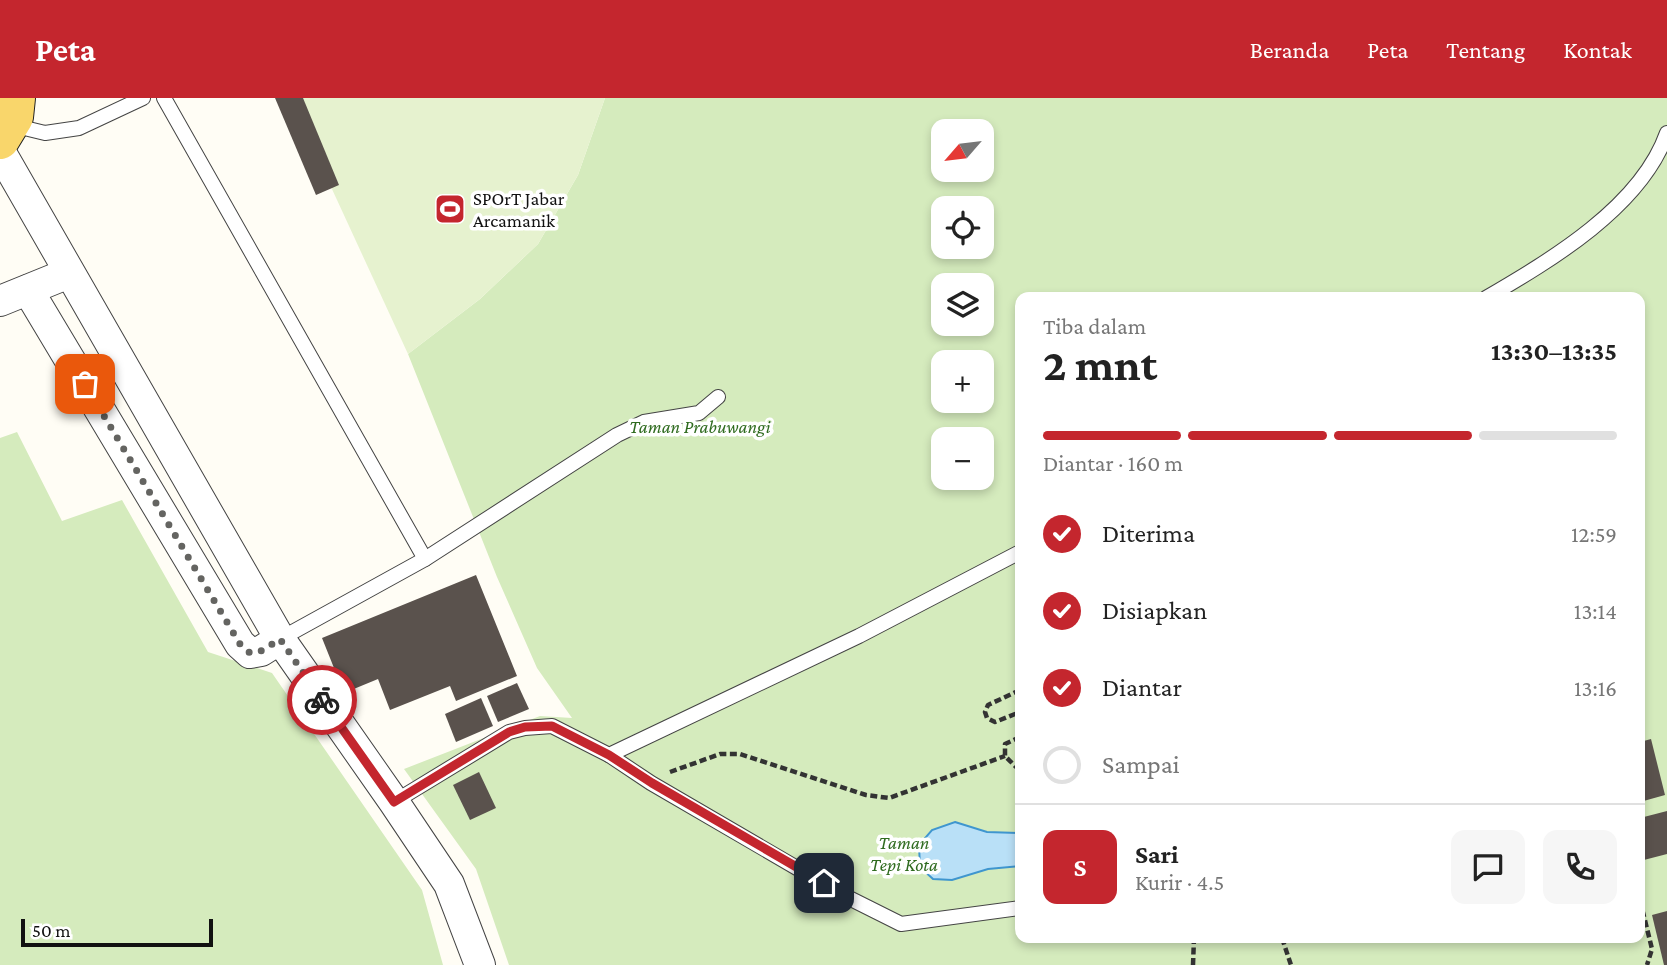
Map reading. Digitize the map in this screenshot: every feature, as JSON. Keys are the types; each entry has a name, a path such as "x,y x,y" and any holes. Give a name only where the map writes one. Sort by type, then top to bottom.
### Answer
{"street":[{"path":"6,128 69,273 280,639 449,884 480,965"},
{"path":"0,301 69,273"},
{"path":"28,290 240,644 250,653 261,651 280,639"}],"lane":[{"path":"6,128 45,133 79,128 143,98"},
{"path":"164,98 425,559"},
{"path":"1496,292 1545,264 1626,199 1662,148 1667,133"},
{"path":"280,639 425,559 617,435 644,422 699,413 718,397"},
{"path":"609,755 859,636 1015,555"},
{"path":"394,802 509,732 525,727 552,726 609,755 845,896 901,924 1015,909"}],"path":[{"path":"1015,692 988,705 985,712 987,718 995,722 1015,714"},
{"path":"1015,739 1005,744 1005,756 1015,766"},
{"path":"652,783 670,772 698,761 720,754 740,754 866,795 889,798 1005,756"},
{"path":"1645,920 1652,949 1647,965"},
{"path":"1193,965 1194,943"},
{"path":"1284,943 1291,965"}],"green space":[{"name":"SPOrT Jabar Arcamanik","path":"290,98 605,98 578,175 538,244 480,299 408,354"},
{"name":"Taman Prabuwangi","path":"605,98 1667,98 1667,965 509,965 476,869 404,769 540,716 572,718 537,668 497,577 408,354 480,299 538,244 578,175"},
{"path":"17,432 62,521 122,500 208,652 272,673 422,890 443,965 0,965 0,438"}],"water":[{"path":"955,822 987,832 1015,833 1015,866 988,869 952,880 933,879 920,867 919,845 932,830"}],"building":[{"path":"275,98 303,98 339,185 316,195"},
{"path":"476,575 517,676 456,701 450,686 390,710 378,679 344,693 322,638"},
{"path":"517,683 529,709 498,722 487,696"},
{"path":"481,698 493,726 456,742 445,714"},
{"path":"1651,739 1665,795 1645,801 1645,741"},
{"path":"479,772 496,808 470,820 453,785"},
{"path":"1667,811 1667,854 1645,860 1645,817"},
{"path":"1667,911 1667,965 1664,965 1652,915"}],"way so far":[{"path":"85,384 240,644 250,653 261,651 280,639 322,700"}],"place":[{"name":"SPOrT Jabar Arcamanik","path":"450,209"}],"route":[{"path":"322,700 394,802 509,732 525,727 552,726 609,755 824,883"}],"park label":[{"name":"Taman Tepi Kota","path":"904,853"}]}
